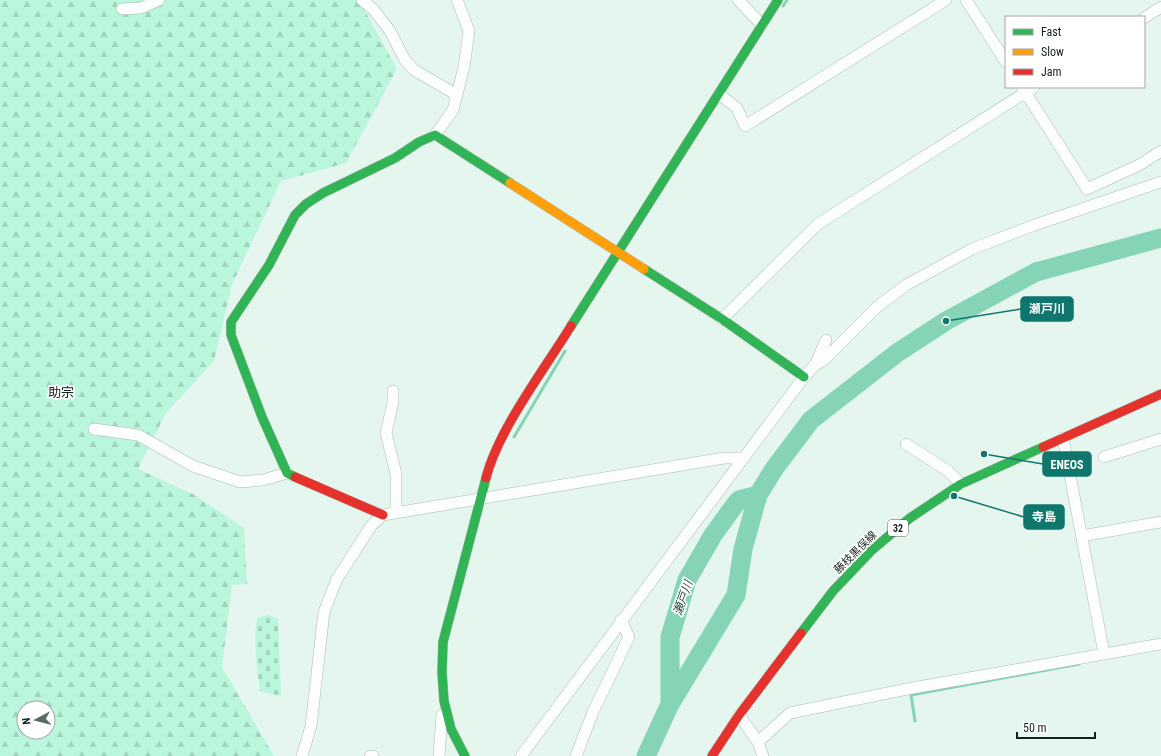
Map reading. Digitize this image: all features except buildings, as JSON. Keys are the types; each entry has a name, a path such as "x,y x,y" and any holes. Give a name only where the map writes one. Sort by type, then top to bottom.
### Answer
{"street":[{"path":"122,9 141,8 159,0"},
{"path":"362,0 373,9 390,31 405,60 414,70 457,95"},
{"path":"287,474 262,417 231,335 231,322 269,265 294,215 306,204 323,193 396,158 419,142 435,135 453,110 469,31 457,0"},
{"path":"738,0 762,25"},
{"path":"439,756 442,723 441,670 443,642 479,498 489,465 512,420 778,0"},
{"path":"719,94 737,108 744,126 946,0"},
{"path":"966,0 1005,60"},
{"path":"1145,17 1161,7"},
{"path":"722,319 818,224 1028,89 1087,189 1141,164 1161,151"},
{"path":"435,135 520,191 722,319 804,377"},
{"path":"521,756 621,620 804,377 815,365 824,360 877,307 906,285 972,249 1032,226 1161,182"},
{"path":"815,365 826,340"},
{"path":"393,391 393,402 386,433 396,474 396,513"},
{"name":"藤枝黒俣線","path":"712,756 739,715 834,591 867,555 910,518 961,484 1161,394"},
{"path":"94,429 138,435 193,466 240,482 263,480 287,474 383,515 724,458 744,458"},
{"path":"1063,438 1104,654"},
{"path":"1104,457 1161,439"},
{"path":"906,444 948,471 961,484"},
{"path":"302,756 311,726 324,612 337,579 371,526 383,515"},
{"path":"1082,536 1161,522"},
{"path":"576,756 593,712 629,637 621,620"},
{"path":"758,742 790,713 907,689 1161,644"},
{"path":"442,699 448,726 465,756"},
{"path":"739,715 758,742 763,756"}],"green space":[{"path":"0,0 359,0 397,69 346,163 281,181 232,284 214,361 166,413 138,469 193,494 244,528 247,584 232,585 222,667 274,756 0,756"},
{"path":"269,615 278,619 281,696 260,691 255,636 257,618"}],"waterway":[{"path":"783,6 787,0"},
{"name":"瀬戸川","path":"646,756 670,704 736,595 743,549 758,495 774,469 811,420 897,353 946,321 1036,272 1161,238"},
{"path":"514,437 565,351"},
{"name":"瀬戸川","path":"670,704 670,637 687,580 713,535 739,500 758,495"},
{"path":"915,721 911,695 1079,664"}],"traffic: fast":[{"path":"571,326 778,0"},
{"path":"295,477 287,473 262,417 231,335 231,322 269,265 295,215 306,204 323,193 395,158 419,142 435,135 510,183"},
{"path":"644,269 722,319 804,377"},
{"path":"801,633 833,591 872,550 910,518 961,484 1043,447"},
{"path":"465,756 451,729 444,701 442,672 443,642 486,478"}],"traffic: slow":[{"path":"510,183 644,269"}],"traffic: jam":[{"path":"486,478 492,459 511,420 571,326"},
{"path":"1043,447 1161,394"},
{"path":"295,477 383,515"},
{"path":"712,756 739,715 801,633"}],"place":[{"name":"瀬戸川","path":"946,321"},
{"name":"ENEOS","path":"984,454"},
{"name":"寺島","path":"954,496"}],"district":[{"name":"助宗","path":"61,392"}]}
